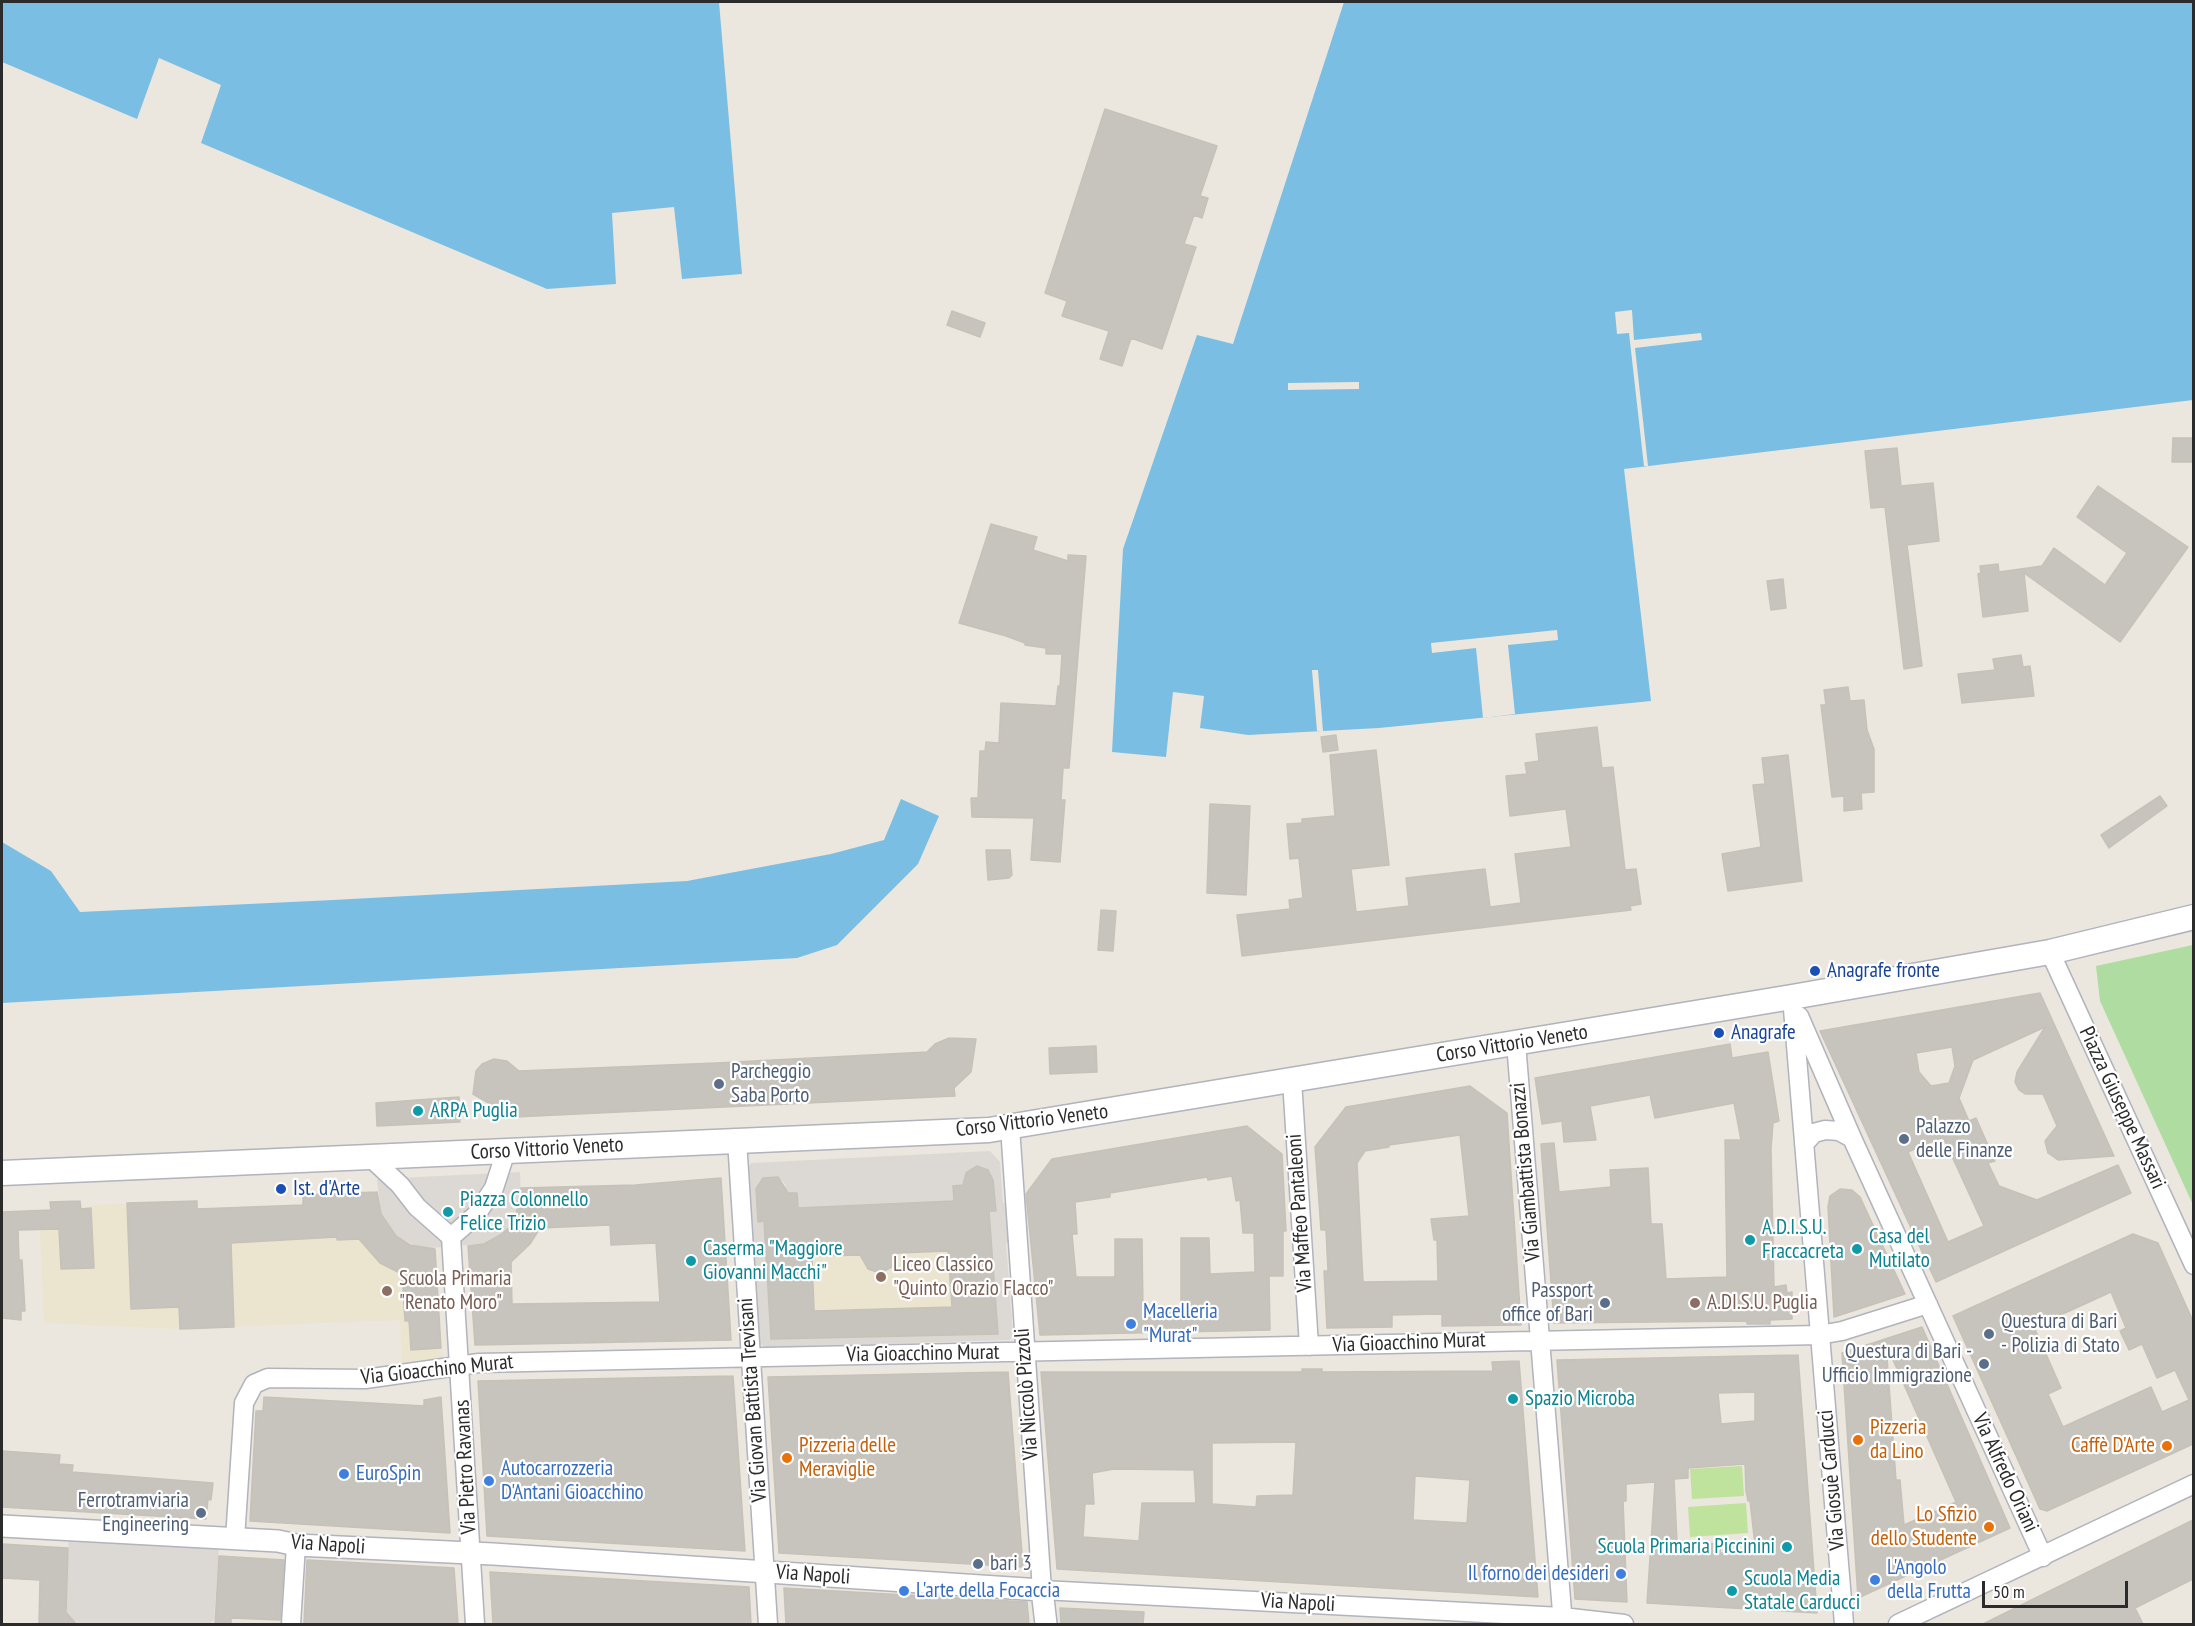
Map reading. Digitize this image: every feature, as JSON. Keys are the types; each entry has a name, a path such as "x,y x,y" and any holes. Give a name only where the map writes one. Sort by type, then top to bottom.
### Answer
{"main road":[{"name":"Corso Vittorio Veneto","path":"2,1173 1010,1127 2050,952 2193,918"}],"street":[{"name":"Piazza Giuseppe Massari","path":"2050,952 2193,1265"},
{"name":"Via Alfredo Oriani","path":"1792,997 1852,1138 2043,1557"},
{"name":"Via Giosuè Carducci","path":"1792,997 1844,1624"},
{"name":"Via Giambattista Bonazzi","path":"1516,1043 1562,1621"},
{"name":"Via Maffeo Pantaleoni","path":"1292,1080 1309,1346"},
{"name":"Via Niccolò Pizzoli","path":"1010,1127 1024,1352 1046,1624"},
{"path":"1804,1144 1814,1133 1825,1130 1839,1131 1852,1138"},
{"name":"Via Giovan Battista Trevisani","path":"737,1140 768,1624"},
{"path":"370,1157 400,1185 417,1207 451,1238 476,1215 495,1188 506,1151"},
{"name":"Via Pietro Ravanas","path":"451,1238 475,1624"},
{"name":"Via Gioacchino Murat","path":"235,1539 243,1410 248,1393 258,1381 268,1378 365,1379 459,1364 1820,1335 1842,1331 1928,1304"},
{"path":"1898,1624 2193,1484"},
{"name":"Via Napoli","path":"2,1526 278,1541 296,1545 471,1552 1042,1590 1624,1624"},
{"path":"291,1624 296,1545"}],"shaded area":[{"path":"990,1151 1000,1162 1003,1203 1007,1203 1010,1242 1006,1243 1013,1334 1010,1340 765,1347 759,1343 747,1169 751,1163","holes":["977,1166 988,1170 993,1180 996,1210 989,1211 998,1334 772,1339 764,1221 758,1221 756,1189 763,1178 778,1177 785,1184 786,1193 797,1193 798,1208 954,1201 953,1186 964,1185 964,1176"]},
{"name":"Liceo Classico \"Quinto Orazio Flacco\"","path":"977,1166 988,1170 993,1180 996,1211 990,1212 998,1334 827,1334 758,1222 757,1184 767,1176 778,1177 786,1187 797,1193 953,1201 953,1186 964,1179 968,1170"},
{"name":"Piazza Colonnello Felice Trizio","path":"520,1172 521,1198 516,1215 503,1234 484,1244 430,1248 416,1246 396,1236 381,1214 377,1179"},
{"path":"378,1192 377,1197 406,1242 435,1248 442,1358 402,1362 400,1320 180,1329 44,1323 39,1210 50,1210 50,1202 80,1201 81,1209 91,1208 91,1205 197,1201 198,1209 303,1205 303,1195"},
{"path":"69,1534 219,1546 214,1620 209,1624 76,1624 66,1610"}],"green space":[{"path":"2194,945 2193,1205 2100,1001 2096,966"},
{"path":"1742,1466 1744,1496 1692,1499 1690,1469"},
{"path":"1746,1503 1748,1533 1690,1537 1688,1507"}],"water":[{"path":"2,2 719,2 742,274 682,279 674,207 612,213 616,284 547,289 201,143 221,85 159,58 137,119 2,62"},
{"path":"1344,2 2193,2 2193,400 1624,469 1651,701 1379,728 1248,735 1200,728 1204,696 1173,692 1166,757 1112,752 1123,549 1197,335 1233,344"},
{"path":"901,799 939,816 918,864 837,945 797,958 2,1003 2,842 51,871 80,912 333,900 687,881 831,854 884,840"}],"pier":[{"path":"1632,310 1634,340 1701,333 1702,340 1635,348 1648,466 1644,466 1629,333 1617,334 1615,312"},
{"path":"1359,382 1359,389 1288,390 1288,383"},
{"path":"1557,630 1558,640 1508,645 1515,714 1483,718 1476,648 1432,653 1431,643"},
{"path":"1312,670 1318,670 1323,731 1317,731"}],"building":[{"path":"1105,109 1217,146 1200,196 1208,198 1202,218 1194,215 1184,244 1196,247 1162,349 1131,338 1122,366 1100,359 1109,331 1062,316 1067,301 1045,293"},
{"path":"952,311 985,323 980,337 947,325"},
{"path":"2173,438 2193,438 2193,462 2172,462"},
{"path":"1897,448 1901,486 1933,483 1939,541 1907,545 1922,666 1904,669 1885,507 1871,508 1865,451"},
{"path":"2098,486 2188,547 2120,642 2024,573 2028,611 1983,617 1978,574 1981,573 1980,566 1998,564 1999,572 2042,566 2054,548 2105,585 2127,553 2077,517"},
{"path":"991,524 1037,537 1033,550 1068,561 1068,555 1086,556 1069,768 1063,768 1061,800 1065,800 1060,862 1031,860 1034,818 972,817 971,798 978,798 980,751 985,751 986,742 999,743 1001,703 1056,706 1058,686 1060,686 1062,654 1046,654 1046,648 1025,645 1025,643 1006,636 959,623"},
{"path":"1783,579 1786,608 1771,610 1767,581"},
{"path":"2021,655 2023,667 2030,666 2034,696 1962,703 1958,674 1995,670 1993,659"},
{"path":"1848,687 1850,701 1864,700 1867,730 1874,749 1874,792 1861,793 1862,809 1844,811 1844,796 1832,797 1821,705 1826,705 1824,690"},
{"path":"1597,727 1602,768 1613,767 1625,870 1636,869 1641,904 1630,906 1631,910 1242,956 1237,915 1290,909 1289,900 1303,898 1299,858 1290,859 1287,824 1302,823 1302,819 1335,816 1330,755 1376,750 1389,865 1351,869 1356,912 1409,906 1406,878 1485,869 1490,907 1521,903 1515,854 1571,847 1566,809 1510,816 1506,776 1527,774 1525,763 1539,761 1536,734"},
{"path":"1336,735 1338,750 1323,752 1321,737"},
{"path":"1788,755 1802,881 1728,891 1722,854 1761,847 1753,785 1765,784 1762,758"},
{"path":"2160,796 2167,806 2109,848 2101,835"},
{"path":"1210,804 1250,806 1246,895 1207,893"},
{"path":"986,850 1010,850 1012,875 1009,878 988,880"},
{"path":"1101,910 1116,911 1113,951 1098,950"},
{"name":"Palazzo delle Finanze","path":"2040,993 2114,1156 2058,1160 2048,1153 2045,1141 2057,1126 2043,1094 2025,1094 2019,1090 2015,1082 2017,1072 2045,1027 1973,1060 1959,1098 1969,1121 1976,1118 1995,1161 1988,1163 1999,1186 2037,1200 2118,1165 2131,1193 1936,1282 1820,1031","holes":["1952,1047 1955,1066 1949,1083 1931,1086 1919,1072 1916,1053","1943,1137 1984,1226 1948,1242 1908,1152"]},
{"name":"Parcheggio Saba Porto","path":"949,1038 976,1039 971,1072 954,1088 955,1096 494,1118 494,1106 473,1094 476,1071 482,1064 494,1059 507,1061 519,1071 716,1063 927,1052 935,1044"},
{"path":"1730,1044 1732,1058 1768,1052 1779,1121 1773,1123 1771,1149 1774,1287 1786,1285 1787,1293 1792,1292 1792,1319 1770,1320 1770,1324 1747,1324 1747,1321 1554,1323 1541,1144 1554,1143 1559,1192 1611,1187 1610,1170 1648,1168 1651,1224 1662,1224 1666,1279 1727,1277 1725,1140 1741,1140 1734,1103 1655,1118 1650,1095 1590,1106 1596,1140 1564,1142 1562,1121 1542,1124 1535,1078"},
{"path":"1096,1046 1097,1072 1050,1074 1049,1048"},
{"path":"1470,1086 1507,1113 1521,1325 1442,1326 1442,1314 1392,1315 1392,1327 1327,1328 1324,1271 1328,1271 1326,1230 1321,1230 1315,1147 1346,1107","holes":["1460,1135 1469,1216 1431,1219 1434,1240 1437,1240 1438,1281 1363,1282 1357,1163 1365,1151 1389,1147 1389,1145"]},
{"name":"ARPA Puglia","path":"459,1097 460,1122 377,1126 376,1103"},
{"path":"1247,1126 1282,1154 1286,1231 1283,1231 1283,1276 1269,1276 1270,1330 1040,1335 1026,1194 1052,1159","holes":["1232,1176 1236,1201 1240,1200 1243,1233 1254,1233 1255,1272 1210,1274 1209,1238 1181,1238 1181,1312 1143,1313 1142,1239 1115,1239 1115,1277 1076,1277 1072,1234 1077,1234 1075,1202 1110,1197 1110,1193 1207,1177 1208,1180"]},
{"name":"Liceo Classico \"Quinto Orazio Flacco\"","path":"977,1166 988,1170 993,1180 996,1211 989,1211 998,1334 771,1339 764,1221 758,1222 756,1189 763,1178 778,1177 788,1193 797,1193 798,1208 954,1201 953,1186 963,1185 966,1173","holes":["948,1251 952,1307 814,1311 812,1256 860,1255 868,1269 880,1273 892,1267 898,1253"]},
{"name":"Caserma \"Maggiore Giovanni Macchi\"","path":"721,1178 731,1340 475,1345 468,1246 484,1244 502,1234 520,1217 516,1215 521,1188 635,1185","holes":["610,1225 611,1245 656,1243 660,1302 512,1304 511,1262 530,1244 540,1228"]},
{"name":"Casa del Mutilato","path":"1840,1189 1852,1190 1860,1197 1905,1294 1834,1317 1828,1207 1830,1196"},
{"path":"377,1192 381,1214 396,1236 410,1245 435,1249 441,1348 411,1350 409,1321 405,1321 402,1274 380,1263 359,1239 337,1240 337,1237 231,1243 234,1327 180,1329 179,1307 131,1309 127,1203 197,1201 197,1209 303,1205 303,1195"},
{"path":"80,1201 81,1209 91,1208 94,1268 61,1269 59,1229 18,1230 25,1311 21,1311 21,1320 2,1318 2,1212 51,1210 50,1202"},
{"path":"2133,1234 2158,1243 2193,1321 2193,1444 2047,1511 2040,1509 1953,1316","holes":["2111,1292 2126,1328 2120,1331 2129,1350 2142,1344 2157,1378 2175,1370 2189,1400 2162,1412 2151,1387 2063,1427 2048,1394 2061,1388 2034,1327"]},
{"path":"1922,1327 2010,1528 1858,1598 1842,1353","holes":["1886,1344 1956,1502 1904,1525 1900,1480 1896,1480"]},
{"path":"1798,1355 1817,1613 1647,1603 1655,1482 1626,1484 1626,1501 1623,1501 1627,1602 1575,1599 1557,1360","holes":["1755,1392 1755,1421 1721,1424 1718,1393","1745,1464 1746,1491 1748,1501 1750,1501 1756,1554 1720,1553 1721,1544 1677,1542 1674,1479 1688,1478 1688,1468"]},
{"path":"1519,1361 1538,1597 1057,1569 1041,1372 1302,1372 1302,1369 1322,1369 1322,1372 1493,1371 1492,1362","holes":["1296,1442 1293,1495 1257,1496 1256,1507 1212,1504 1212,1443","1114,1469 1194,1470 1196,1503 1142,1503 1139,1541 1083,1537 1085,1504 1094,1504 1092,1473","1415,1476 1470,1480 1467,1523 1413,1520"]},
{"path":"1008,1372 1023,1567 779,1553 768,1377"},
{"path":"733,1376 745,1551 487,1536 478,1381"},
{"path":"264,1397 424,1406 424,1400 441,1397 450,1533 250,1521 256,1411 263,1411"},
{"path":"2,1451 60,1455 59,1464 73,1465 72,1472 213,1483 211,1500 208,1499 206,1519 2,1507"},
{"path":"2193,1520 2193,1579 2135,1608 2143,1624 1983,1624"},
{"path":"2,1544 68,1548 66,1612 76,1624 39,1624 40,1580 2,1578"},
{"path":"219,1556 284,1560 280,1620 231,1618 231,1624 215,1624"},
{"path":"307,1560 454,1568 458,1624 304,1624"},
{"path":"490,1572 749,1587 751,1624 493,1624"},
{"path":"784,1588 1027,1602 1029,1624 786,1624"},
{"path":"1060,1608 1144,1612 1143,1624 1061,1624"}],"place":[{"name":"Anagrafe fronte","path":"1815,971"},
{"name":"Anagrafe","path":"1719,1033"},
{"name":"Parcheggio Saba Porto","path":"719,1084"},
{"name":"ARPA Puglia","path":"418,1111"},
{"name":"Palazzo delle Finanze","path":"1904,1139"},
{"name":"Ist. d'Arte","path":"281,1189"},
{"name":"Piazza Colonnello Felice Trizio","path":"448,1212"},
{"name":"A.D.I.S.U. Fraccacreta","path":"1750,1240"},
{"name":"Casa del Mutilato","path":"1857,1249"},
{"name":"Caserma \"Maggiore Giovanni Macchi\"","path":"691,1261"},
{"name":"Liceo Classico \"Quinto Orazio Flacco\"","path":"881,1277"},
{"name":"Scuola Primaria \"Renato Moro\"","path":"387,1291"},
{"name":"Passport office of Bari","path":"1605,1303"},
{"name":"A.DI.S.U. Puglia","path":"1695,1303"},
{"name":"Macelleria \"Murat\"","path":"1131,1324"},
{"name":"Questura di Bari - Polizia di Stato","path":"1989,1334"},
{"name":"Questura di Bari - Ufficio Immigrazione","path":"1984,1364"},
{"name":"Spazio Microba","path":"1513,1399"},
{"name":"Pizzeria da Lino","path":"1858,1440"},
{"name":"Caffè D'Arte","path":"2167,1446"},
{"name":"Pizzeria delle Meraviglie","path":"787,1458"},
{"name":"EuroSpin","path":"344,1474"},
{"name":"Autocarrozzeria D'Antani Gioacchino","path":"489,1481"},
{"name":"Ferrotramviaria Engineering","path":"201,1513"},
{"name":"Lo Sfizio dello Studente","path":"1989,1527"},
{"name":"Scuola Primaria Piccinini","path":"1787,1547"},
{"name":"bari 3","path":"978,1564"},
{"name":"Il forno dei desideri","path":"1621,1574"},
{"name":"L'Angolo della Frutta","path":"1875,1580"},
{"name":"L'arte della Focaccia","path":"904,1591"},
{"name":"Scuola Media Statale Carducci","path":"1732,1591"}]}
